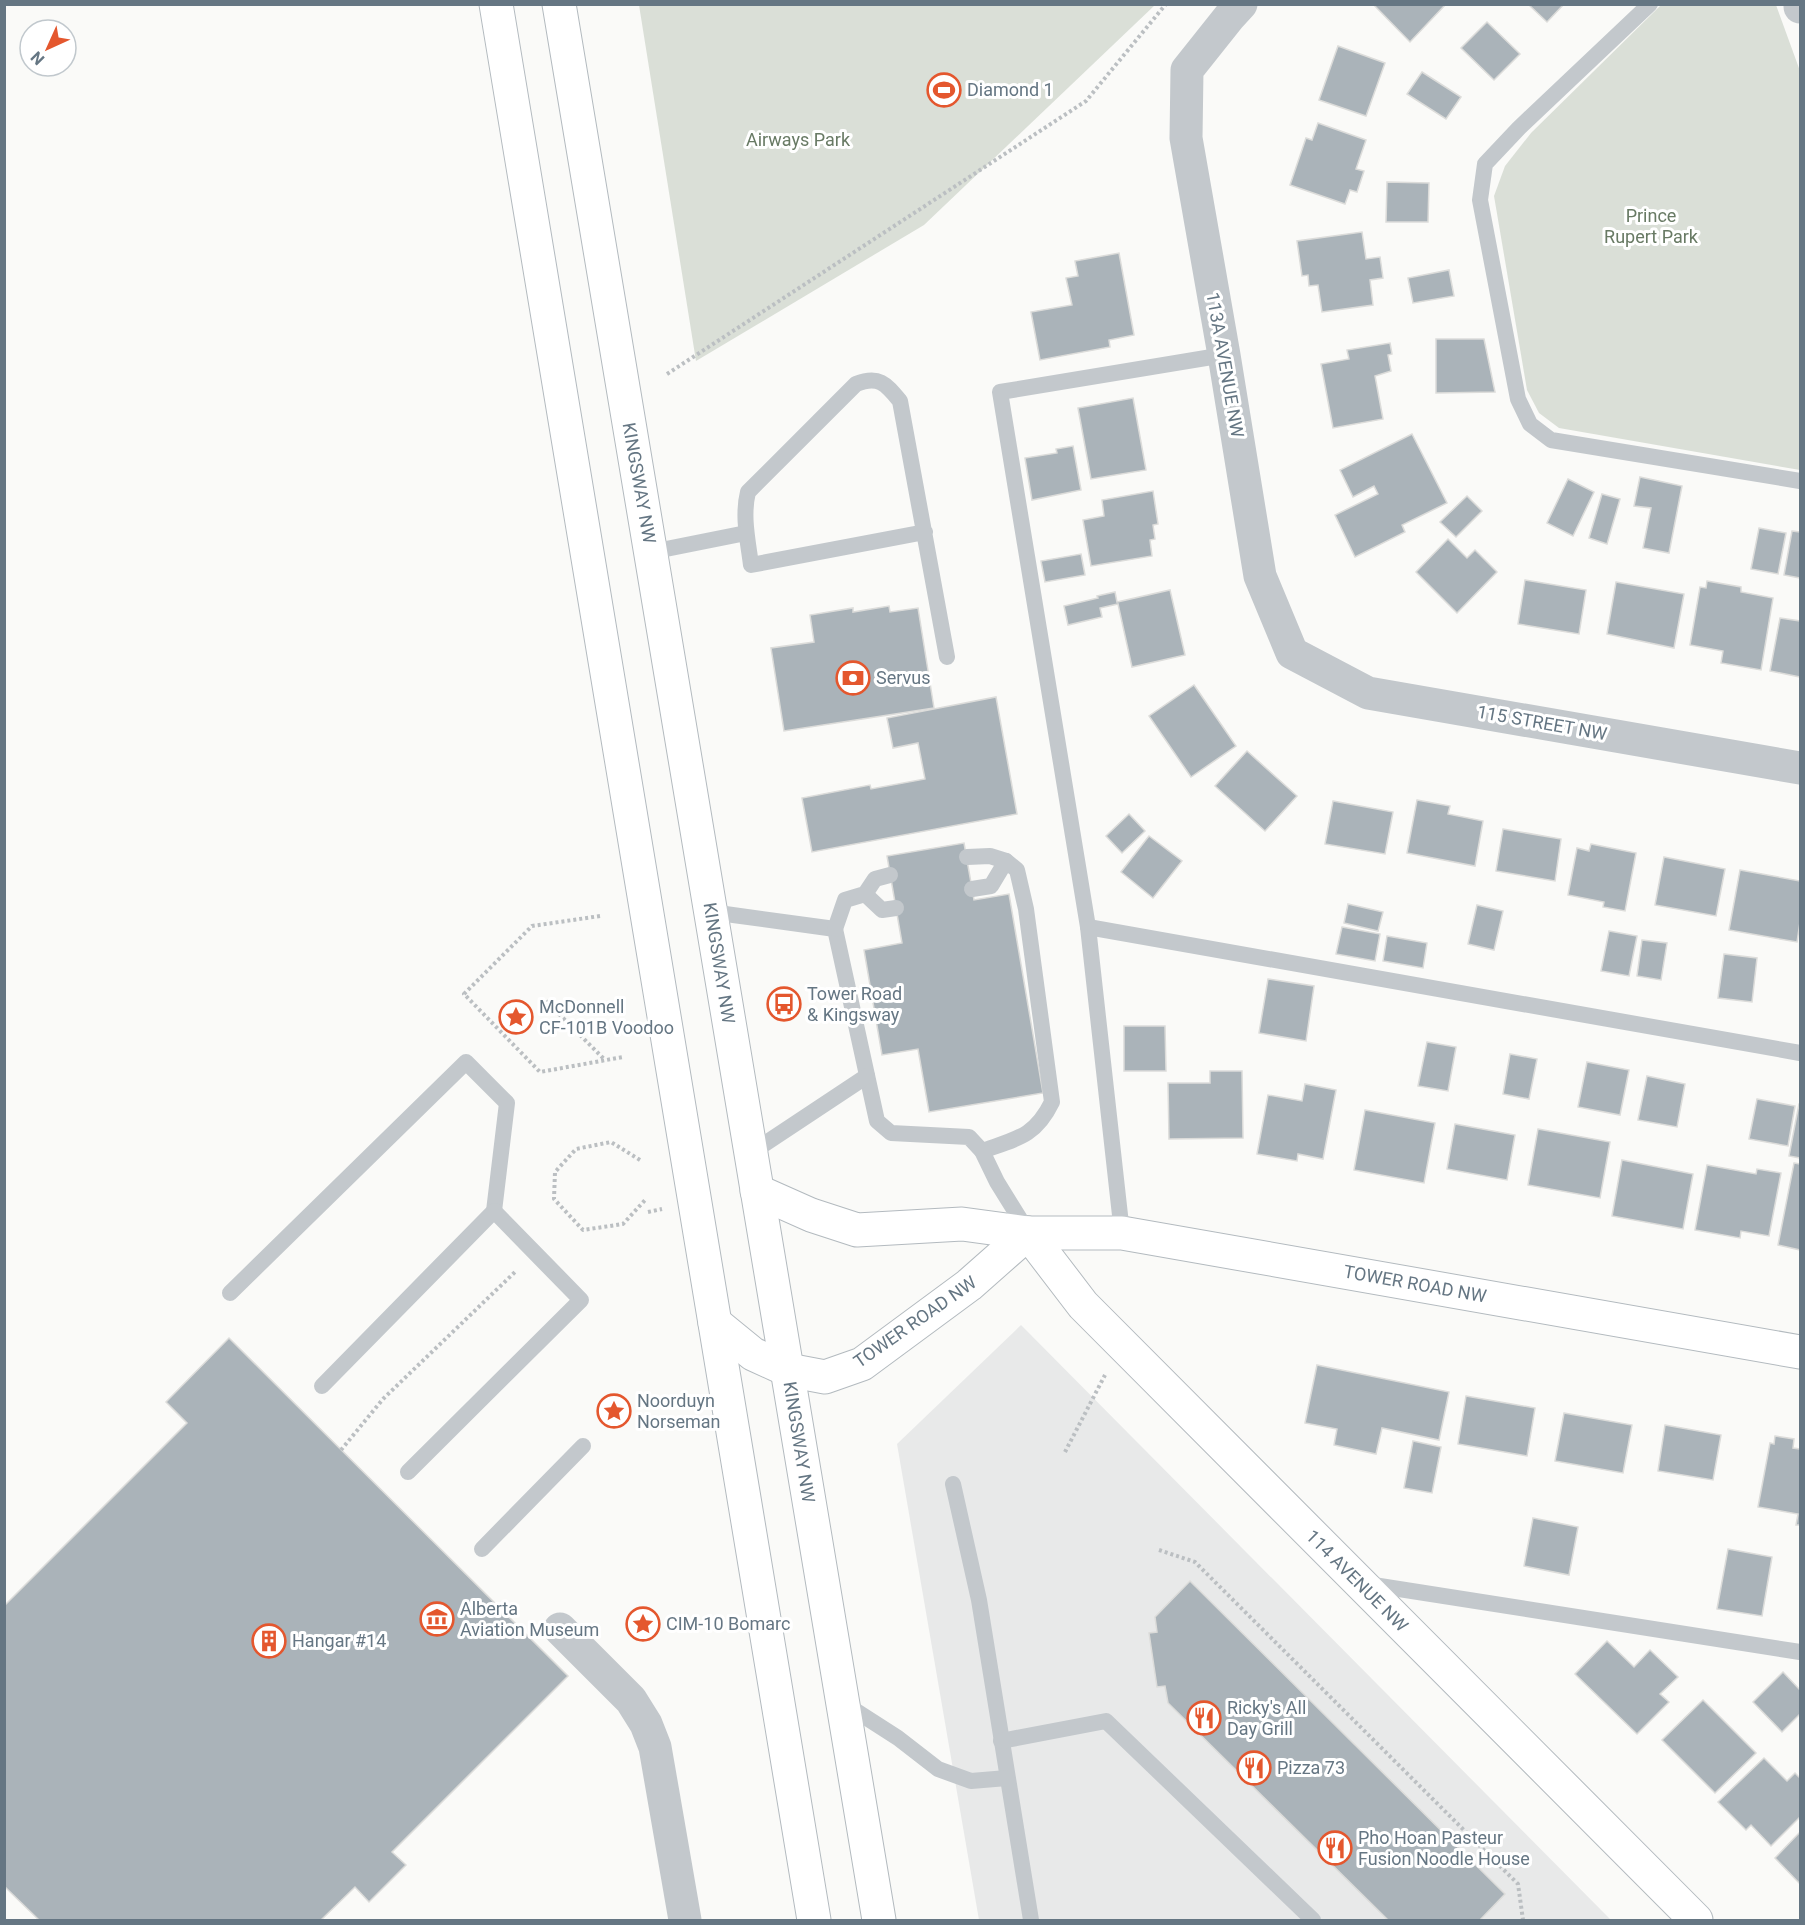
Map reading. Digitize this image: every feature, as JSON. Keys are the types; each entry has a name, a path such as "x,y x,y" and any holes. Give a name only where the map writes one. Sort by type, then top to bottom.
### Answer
{"main road":[{"path":"496,4 814,1920"},
{"name":"KINGSWAY NW","path":"559,4 879,1920"},
{"name":"TOWER ROAD NW","path":"757,1191 811,1215 857,1230 962,1224 1028,1233 1122,1233 1800,1352"},
{"name":"TOWER ROAD NW","path":"715,1323 753,1354 788,1370 825,1377 862,1364 969,1285 1028,1233"},
{"name":"114 AVENUE NW","path":"1028,1233 1083,1305 1696,1920"}],"street":[{"name":"113A AVENUE NW","path":"1241,4 1187,70 1186,138 1260,576 1292,653"},
{"name":"115 STREET NW","path":"1292,653 1368,693 1800,768"},
{"path":"560,1629 631,1700 646,1724 655,1747 685,1920"}],"lane":[{"path":"1650,4 1519,128 1485,164 1480,200 1518,399 1530,424 1551,440 1800,481"},
{"path":"1122,1233 1088,927 1000,392 1224,355"},
{"path":"925,532 751,564 746,533 745,503 748,492 856,384 867,379 878,380 900,401 925,532 947,657"},
{"path":"651,552 746,533"},
{"path":"967,857 990,856 1006,861 1017,870 1026,909 1052,1102 1045,1117 1028,1134 982,1151"},
{"path":"972,889 990,886 1006,861"},
{"path":"890,875 875,879 865,894 844,900 835,929 877,1121 891,1133 969,1137 982,1151 997,1182 1028,1233"},
{"path":"865,894 882,910 896,908"},
{"path":"711,912 835,929"},
{"path":"1088,927 1800,1053"},
{"path":"230,1293 466,1062 507,1103 494,1211 322,1386"},
{"path":"751,1154 867,1076"},
{"path":"408,1472 581,1300 494,1211"},
{"path":"482,1549 583,1446"},
{"path":"953,1484 979,1600 1030,1920"},
{"path":"1358,1582 1800,1652"},
{"path":"843,1702 898,1738 938,1769 971,1781 1007,1778"},
{"path":"1001,1741 1106,1720 1313,1920"}],"path":[{"path":"667,374 1086,101 1166,4"},
{"path":"600,916 532,926 464,994 540,1072 623,1057"},
{"path":"546,1001 605,1060"},
{"path":"640,1160 611,1142 576,1149 555,1172 554,1199 584,1230 623,1224 646,1199"},
{"path":"341,1450 383,1399 536,1253"},
{"path":"1065,1452 1110,1366"},
{"path":"1159,1550 1195,1562 1518,1884 1523,1920"}],"shaded area":[{"path":"1021,1325 1611,1920 979,1920 897,1444"}],"green space":[{"name":"Airways Park","path":"639,4 1155,5 924,225 696,361"},
{"name":"Prince Rupert Park","path":"1661,5 1776,5 1800,71 1800,470 1559,428 1539,413 1527,390 1494,196 1505,166 1531,133"}],"building":[{"path":"1373,4 1446,4 1410,42"},
{"path":"1528,4 1564,4 1547,22"},
{"path":"1487,22 1520,54 1494,80 1461,48"},
{"path":"1338,46 1385,63 1366,116 1319,100"},
{"path":"1422,72 1461,97 1446,119 1407,94"},
{"path":"1318,123 1366,140 1356,169 1364,171 1357,192 1350,190 1345,204 1290,185 1306,138 1312,140"},
{"path":"1387,182 1429,183 1428,222 1386,222"},
{"path":"1362,232 1366,259 1380,257 1383,278 1370,280 1373,305 1322,312 1318,285 1309,286 1308,275 1302,276 1297,241"},
{"path":"1119,253 1134,335 1109,340 1110,347 1040,360 1031,312 1072,305 1066,278 1078,276 1075,261"},
{"path":"1449,270 1454,296 1413,303 1408,278"},
{"path":"1436,339 1484,339 1495,392 1436,393"},
{"path":"1390,343 1392,354 1388,355 1391,371 1375,376 1383,419 1333,428 1321,364 1349,359 1347,350"},
{"path":"1133,398 1146,470 1091,479 1078,408"},
{"path":"1412,434 1447,503 1402,525 1405,532 1355,557 1335,515 1378,494 1374,486 1353,497 1340,470"},
{"path":"1073,446 1081,490 1032,500 1025,458 1057,453 1056,449"},
{"path":"1640,477 1682,486 1669,553 1643,548 1651,508 1634,506"},
{"path":"1568,479 1594,492 1573,536 1547,523"},
{"path":"1153,491 1158,524 1153,525 1155,539 1150,540 1152,556 1091,566 1083,520 1104,516 1102,500"},
{"path":"1602,494 1620,499 1607,544 1589,538"},
{"path":"1467,496 1482,511 1456,537 1440,522"},
{"path":"1759,528 1786,533 1778,574 1751,569"},
{"path":"1792,531 1800,532 1800,578 1784,575"},
{"path":"1448,539 1467,558 1475,550 1497,572 1457,613 1416,572"},
{"path":"1081,554 1085,575 1045,582 1041,561"},
{"path":"1525,580 1586,590 1579,634 1518,624"},
{"path":"1707,581 1741,587 1741,592 1773,598 1761,670 1721,663 1723,651 1690,645 1700,587 1706,588"},
{"path":"1616,582 1684,594 1674,648 1607,634"},
{"path":"1170,590 1185,655 1132,667 1118,604 1100,608 1102,617 1068,625 1064,606 1115,592 1117,602"},
{"name":"Servus","path":"889,606 890,612 918,608 934,708 784,731 771,648 814,642 810,615 853,608 853,612"},
{"path":"1780,618 1800,621 1800,677 1770,671"},
{"path":"1194,685 1236,746 1191,777 1149,716"},
{"path":"996,697 1017,814 812,852 802,798 870,785 871,789 925,779 918,743 893,748 887,718"},
{"path":"1247,751 1297,796 1265,831 1215,786"},
{"path":"1417,800 1450,806 1448,814 1483,821 1475,866 1407,853"},
{"path":"1333,801 1393,812 1385,854 1325,844"},
{"path":"1129,814 1145,831 1122,853 1106,836"},
{"path":"1503,829 1561,839 1555,881 1496,871"},
{"path":"1149,836 1182,861 1153,898 1121,872"},
{"path":"964,843 974,900 1009,894 1043,1093 929,1112 918,1049 882,1055 864,950 902,943 887,856"},
{"path":"1591,844 1636,853 1625,911 1603,907 1604,902 1568,895 1577,848 1589,851"},
{"path":"1664,857 1725,869 1716,916 1655,905"},
{"path":"1740,870 1800,881 1800,922 1797,942 1729,930"},
{"path":"1348,904 1383,912 1378,931 1344,923"},
{"path":"1477,905 1503,911 1494,950 1468,944"},
{"path":"1342,927 1380,934 1375,961 1336,954"},
{"path":"1609,931 1637,936 1629,976 1601,971"},
{"path":"1387,936 1427,943 1423,968 1383,961"},
{"path":"1642,940 1667,943 1661,980 1637,976"},
{"path":"1724,954 1757,958 1752,1002 1718,998"},
{"path":"1268,979 1314,986 1306,1041 1259,1033"},
{"path":"1124,1026 1165,1026 1166,1071 1124,1071"},
{"path":"1427,1042 1456,1047 1448,1091 1418,1086"},
{"path":"1510,1054 1537,1059 1529,1099 1503,1094"},
{"path":"1587,1062 1629,1070 1620,1115 1578,1107"},
{"path":"1210,1071 1242,1071 1243,1138 1169,1139 1168,1083 1210,1083"},
{"path":"1647,1076 1685,1084 1677,1127 1638,1120"},
{"path":"1305,1084 1336,1090 1323,1159 1298,1154 1297,1161 1257,1154 1268,1095 1302,1101"},
{"path":"1757,1099 1795,1106 1788,1146 1749,1139"},
{"path":"1800,1104 1800,1158 1789,1156"},
{"path":"1365,1110 1435,1123 1424,1183 1354,1170"},
{"path":"1455,1124 1515,1135 1507,1180 1447,1169"},
{"path":"1538,1129 1610,1142 1600,1198 1528,1185"},
{"path":"1622,1160 1693,1174 1683,1229 1612,1216"},
{"path":"1794,1163 1800,1164 1800,1250 1778,1245"},
{"path":"1707,1165 1756,1174 1757,1169 1781,1173 1769,1236 1741,1231 1740,1238 1695,1230"},
{"name":"Hangar #14","path":"229,1338 568,1676 392,1852 406,1865 369,1902 355,1887 321,1920 39,1920 4,1886 4,1606 187,1423 166,1402"},
{"path":"1317,1365 1449,1392 1439,1440 1382,1428 1376,1454 1334,1445 1337,1429 1305,1423"},
{"path":"1466,1396 1535,1408 1527,1456 1458,1444"},
{"path":"1564,1413 1632,1425 1623,1473 1555,1461"},
{"path":"1665,1425 1721,1435 1713,1480 1658,1471"},
{"path":"1775,1436 1794,1439 1793,1448 1800,1449 1800,1525 1796,1525 1798,1514 1758,1507 1770,1443 1774,1444"},
{"path":"1413,1441 1441,1447 1432,1493 1404,1488"},
{"path":"1533,1518 1578,1527 1569,1575 1524,1566"},
{"path":"1728,1549 1772,1557 1762,1616 1717,1609"},
{"path":"1190,1581 1505,1894 1480,1920 1388,1920 1168,1703 1165,1686 1157,1687 1149,1633 1157,1632 1155,1617"},
{"path":"1607,1641 1634,1667 1650,1650 1678,1677 1660,1694 1669,1702 1637,1734 1575,1674"},
{"path":"1783,1672 1800,1690 1800,1714 1782,1732 1753,1702"},
{"path":"1703,1700 1756,1753 1715,1793 1662,1740"},
{"path":"1764,1758 1787,1781 1795,1773 1800,1778 1800,1817 1771,1846 1751,1825 1746,1830 1718,1802"},
{"path":"1800,1832 1800,1884 1775,1858"}],"place":[{"name":"Diamond 1","path":"944,90"},
{"name":"Servus","path":"853,678"},
{"name":"Tower Road & Kingsway","path":"784,1004"},
{"name":"McDonnell CF-101B Voodoo","path":"516,1017"},
{"name":"Noorduyn Norseman","path":"614,1411"},
{"name":"Alberta Aviation Museum","path":"437,1619"},
{"name":"CIM-10 Bomarc","path":"643,1624"},
{"name":"Hangar #14","path":"269,1641"},
{"name":"Ricky's All Day Grill","path":"1204,1718"},
{"name":"Pizza 73","path":"1254,1768"},
{"name":"Pho Hoan Pasteur Fusion Noodle House","path":"1335,1848"}]}
